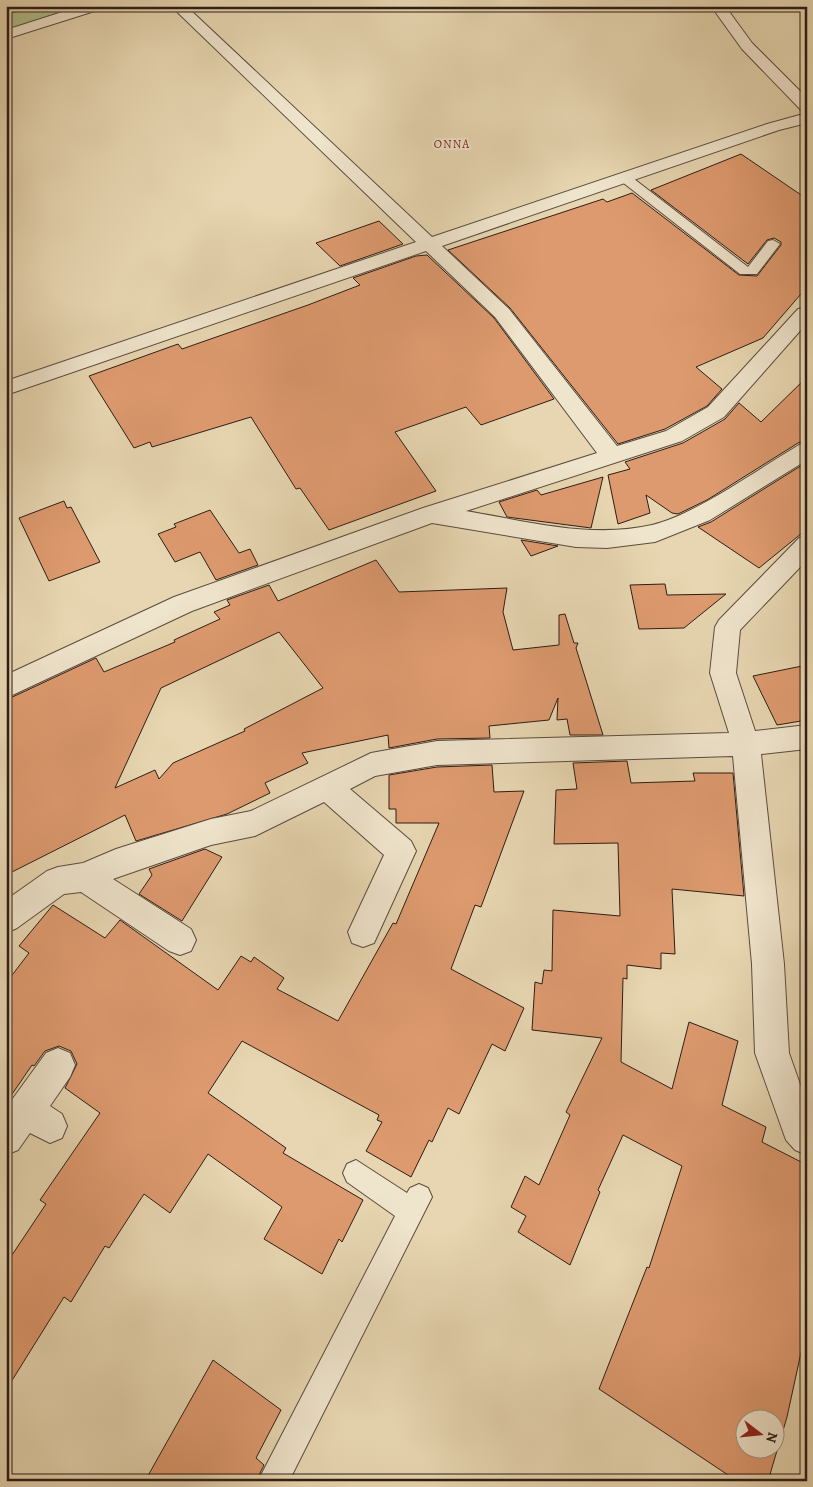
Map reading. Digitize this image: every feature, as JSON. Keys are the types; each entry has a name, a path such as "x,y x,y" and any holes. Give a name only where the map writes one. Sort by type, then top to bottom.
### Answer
{"street":[{"path":"6,35 96,6"},
{"path":"178,6 502,313 612,456"},
{"path":"718,6 747,46 807,107"},
{"path":"6,388 430,245 773,126 807,118"},
{"path":"6,687 183,604 430,514 674,436 716,412 805,313"},
{"path":"430,514 576,538 607,539 655,533 702,514 807,450"},
{"path":"807,544 728,627 723,673 746,744 768,964 772,1053 798,1128 807,1138"},
{"path":"6,918 58,881 85,877 116,862 211,832 255,823 371,766 414,749 438,753 746,744 807,737"},
{"path":"327,787 401,850 363,932"},
{"path":"85,877 180,940"},
{"path":"6,1138 38,1118 58,1065"}],"lane":[{"path":"625,178 745,271 752,271 773,244"},
{"path":"273,1481 415,1204 356,1173"}],"green space":[{"path":"34,6 88,6 6,32 6,15"}],"building":[{"path":"741,154 807,199 807,287 763,338 696,367 722,389 707,406 665,429 618,444 510,308 448,250 603,199 607,202 632,193 739,275 757,276 781,245 781,242 774,238 767,240 748,264 651,190"},
{"path":"379,221 403,244 340,266 316,243"},
{"path":"427,255 494,318 554,399 481,425 466,407 395,432 436,491 329,530 300,488 296,489 251,417 152,447 150,442 134,448 89,376 178,344 182,349 308,305 360,285 353,278 416,256"},
{"path":"807,377 807,440 798,443 707,500 678,514 672,513 646,495 650,513 618,524 608,475 630,469 625,462 683,443 725,419 739,403 761,422"},
{"path":"807,462 807,529 759,568 698,527 711,522"},
{"path":"603,477 591,528 507,517 499,502 537,490 541,495"},
{"path":"64,501 67,508 71,507 100,562 49,581 19,518"},
{"path":"210,510 239,553 250,549 258,565 216,580 200,552 175,562 158,534 176,527 174,524"},
{"path":"521,540 558,546 531,556"},
{"path":"376,560 399,592 507,588 503,612 513,650 559,645 559,615 565,614 574,643 578,643 576,648 603,735 570,735 567,719 557,720 558,698 549,720 489,726 490,738 437,739 389,748 388,735 302,753 308,763 265,783 270,793 227,814 136,841 125,815 6,875 6,700 96,658 104,672 175,642 174,640 220,619 214,612 230,605 227,600 269,585 278,601","holes":["279,632 323,688 244,729 245,731 173,763 159,779 155,770 115,788 161,688"]},
{"path":"665,584 667,595 726,594 684,628 639,629 630,585"},
{"path":"807,665 807,720 777,725 753,676"},
{"path":"627,761 631,783 695,781 693,773 733,773 744,896 672,889 675,954 661,953 661,969 627,965 627,979 623,978 621,1062 672,1089 689,1022 738,1041 722,1105 766,1127 762,1142 807,1165 807,1325 787,1417 786,1420 786,1410 736,1410 736,1460 774,1460 768,1481 737,1481 599,1389 647,1267 649,1268 682,1166 623,1135 598,1190 600,1192 570,1265 518,1232 526,1216 511,1207 525,1176 539,1185 570,1115 566,1112 602,1038 532,1030 535,982 542,984 544,970 552,971 553,910 620,916 618,843 554,844 556,790 577,789 573,763"},
{"path":"492,765 494,792 524,791 481,907 475,905 451,969 524,1008 505,1051 492,1044 459,1114 448,1108 432,1142 429,1140 411,1177 366,1151 382,1122 377,1120 379,1115 242,1041 208,1093 286,1148 283,1153 363,1200 342,1242 339,1239 322,1274 264,1239 282,1207 208,1154 170,1213 144,1194 109,1248 105,1246 71,1302 64,1297 6,1390 6,1264 46,1204 40,1200 100,1113 65,1088 77,1064 71,1051 59,1046 45,1051 34,1066 32,1065 6,1103 6,983 29,953 19,946 53,905 105,938 120,920 218,990 241,956 251,962 254,957 284,978 277,989 338,1021 393,923 396,924 439,823 396,823 396,809 389,809 389,775 437,767"},
{"path":"205,849 222,857 182,921 139,894 152,875 149,869"},
{"path":"213,1360 281,1410 256,1458 264,1465 256,1481 145,1481"}],"district":[{"name":"ONNA","path":"452,144"}]}
